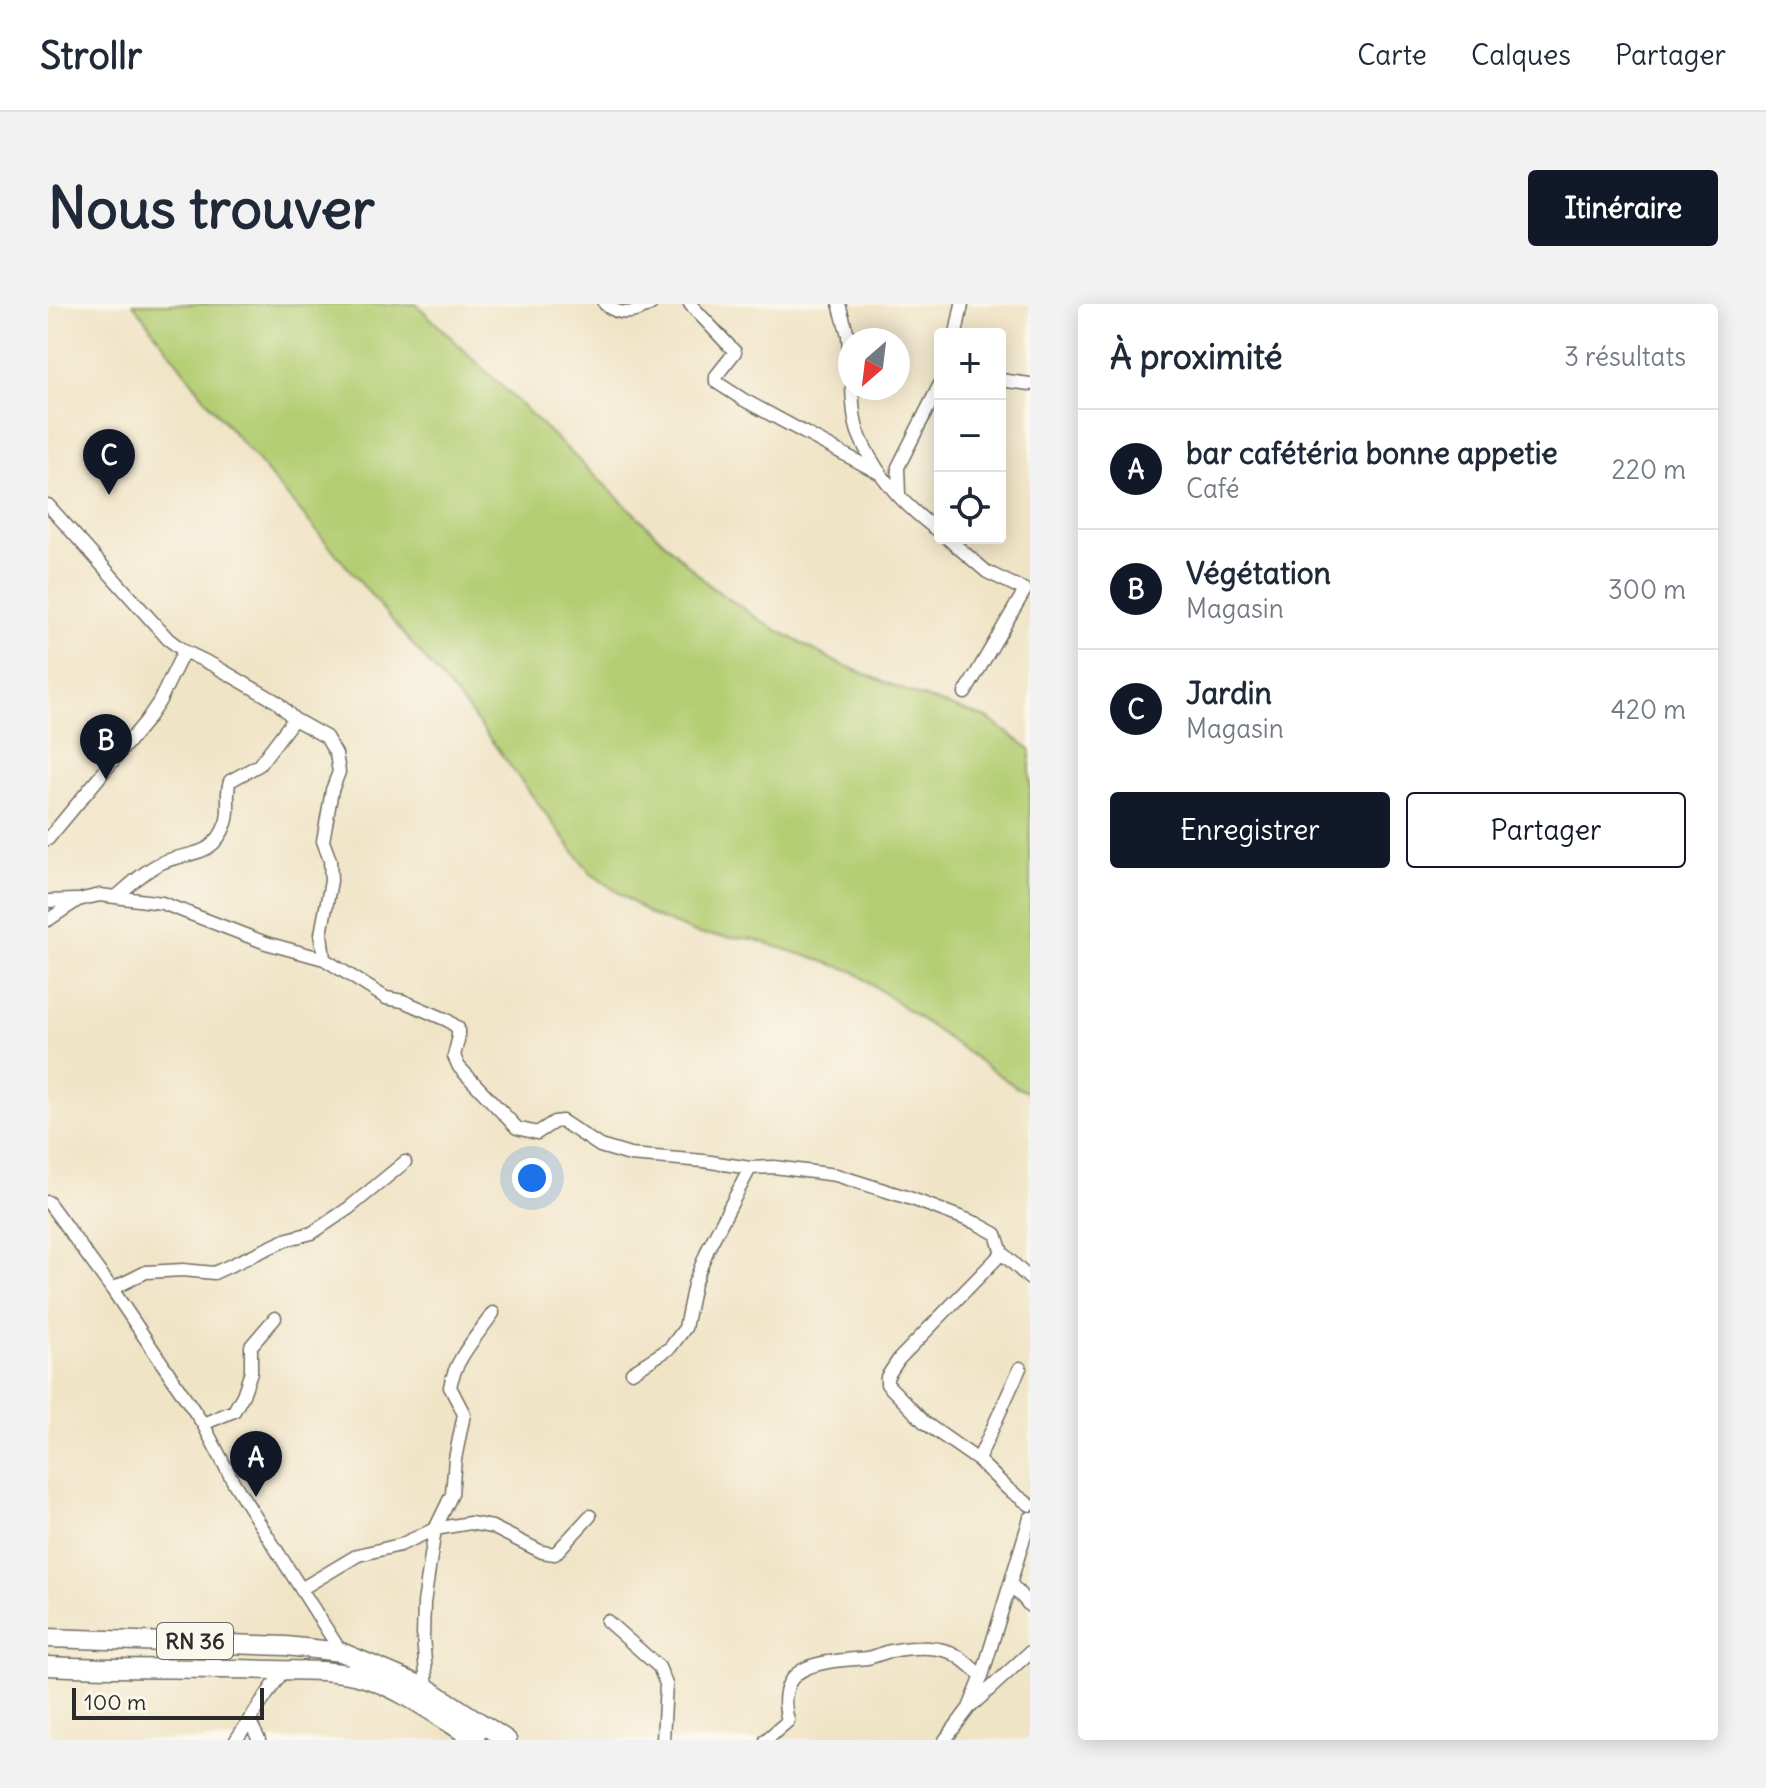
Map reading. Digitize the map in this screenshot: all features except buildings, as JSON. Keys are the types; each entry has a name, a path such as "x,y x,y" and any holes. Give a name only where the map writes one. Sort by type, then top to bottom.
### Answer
{"main road":[{"name":"RN 36","path":"48,1638 271,1645 341,1652 427,1688 507,1740"},
{"name":"RN 36","path":"48,1666 120,1670 342,1672 404,1694 476,1740"}],"street":[{"path":"605,304 620,313 633,313 651,304"},
{"path":"690,304 735,352 716,376 716,382 879,473"},
{"path":"839,304 846,328"},
{"path":"957,328 962,304"},
{"path":"1006,381 1030,384"},
{"path":"899,494 898,467 934,396"},
{"path":"854,400 858,431 879,473 916,515 934,528"},
{"path":"48,505 168,639 184,651 265,694 294,719 326,737 336,754 339,772 332,790 323,841 330,860 331,881 321,934 324,959"},
{"path":"954,544 987,572 1027,591 965,693"},
{"path":"48,839 146,721 184,651"},
{"path":"116,897 145,872 163,862 203,852 214,844 225,825 230,781 259,765 294,719"},
{"path":"48,901 56,903 100,895 162,903 266,943 324,959 386,998 417,1007 458,1028 454,1056 459,1067 517,1128 537,1133 554,1122 562,1121 600,1146 630,1155 750,1168 774,1167 864,1182 976,1223 996,1234 1002,1253 1030,1279"},
{"path":"48,920 78,900"},
{"path":"112,1289 146,1272 183,1270 214,1273 288,1239 312,1233 349,1208 405,1162"},
{"path":"632,1372 670,1348 685,1328 694,1284 703,1261 750,1168"},
{"path":"48,1202 112,1289 203,1424 234,1483 341,1652"},
{"path":"48,1225 58,1215"},
{"path":"1002,1253 899,1359 887,1377 887,1384 925,1423 978,1460 1030,1505"},
{"path":"427,1688 424,1603 435,1529 452,1494 464,1414 450,1387 452,1376 493,1313"},
{"path":"203,1424 234,1411 251,1372 251,1346 275,1318"},
{"path":"978,1460 1020,1368"},
{"path":"301,1589 358,1555 400,1545 435,1529 470,1523 492,1527 542,1552 555,1554 590,1516"},
{"path":"969,1708 982,1676 1030,1518"},
{"path":"1011,1584 1030,1606"},
{"path":"607,1621 659,1667 666,1684 663,1740"},
{"path":"766,1740 788,1721 784,1704 789,1685 802,1669 827,1660 870,1657 890,1651 935,1649 950,1651 982,1676"},
{"path":"945,1740 969,1708 1030,1652"},
{"path":"236,1740 283,1671"},
{"path":"249,1720 259,1740"}],"green space":[{"path":"133,304 416,304 710,586 766,624 836,662 919,696 987,718 1030,749 1030,1093 1016,1087 853,971 753,939 698,934 651,915 590,873 469,711 211,406"}],"place":[{"name":"Jardin","path":"109,495"},
{"name":"Végétation","path":"106,780"},
{"name":"bar cafétéria bonne appetie","path":"256,1497"}]}
